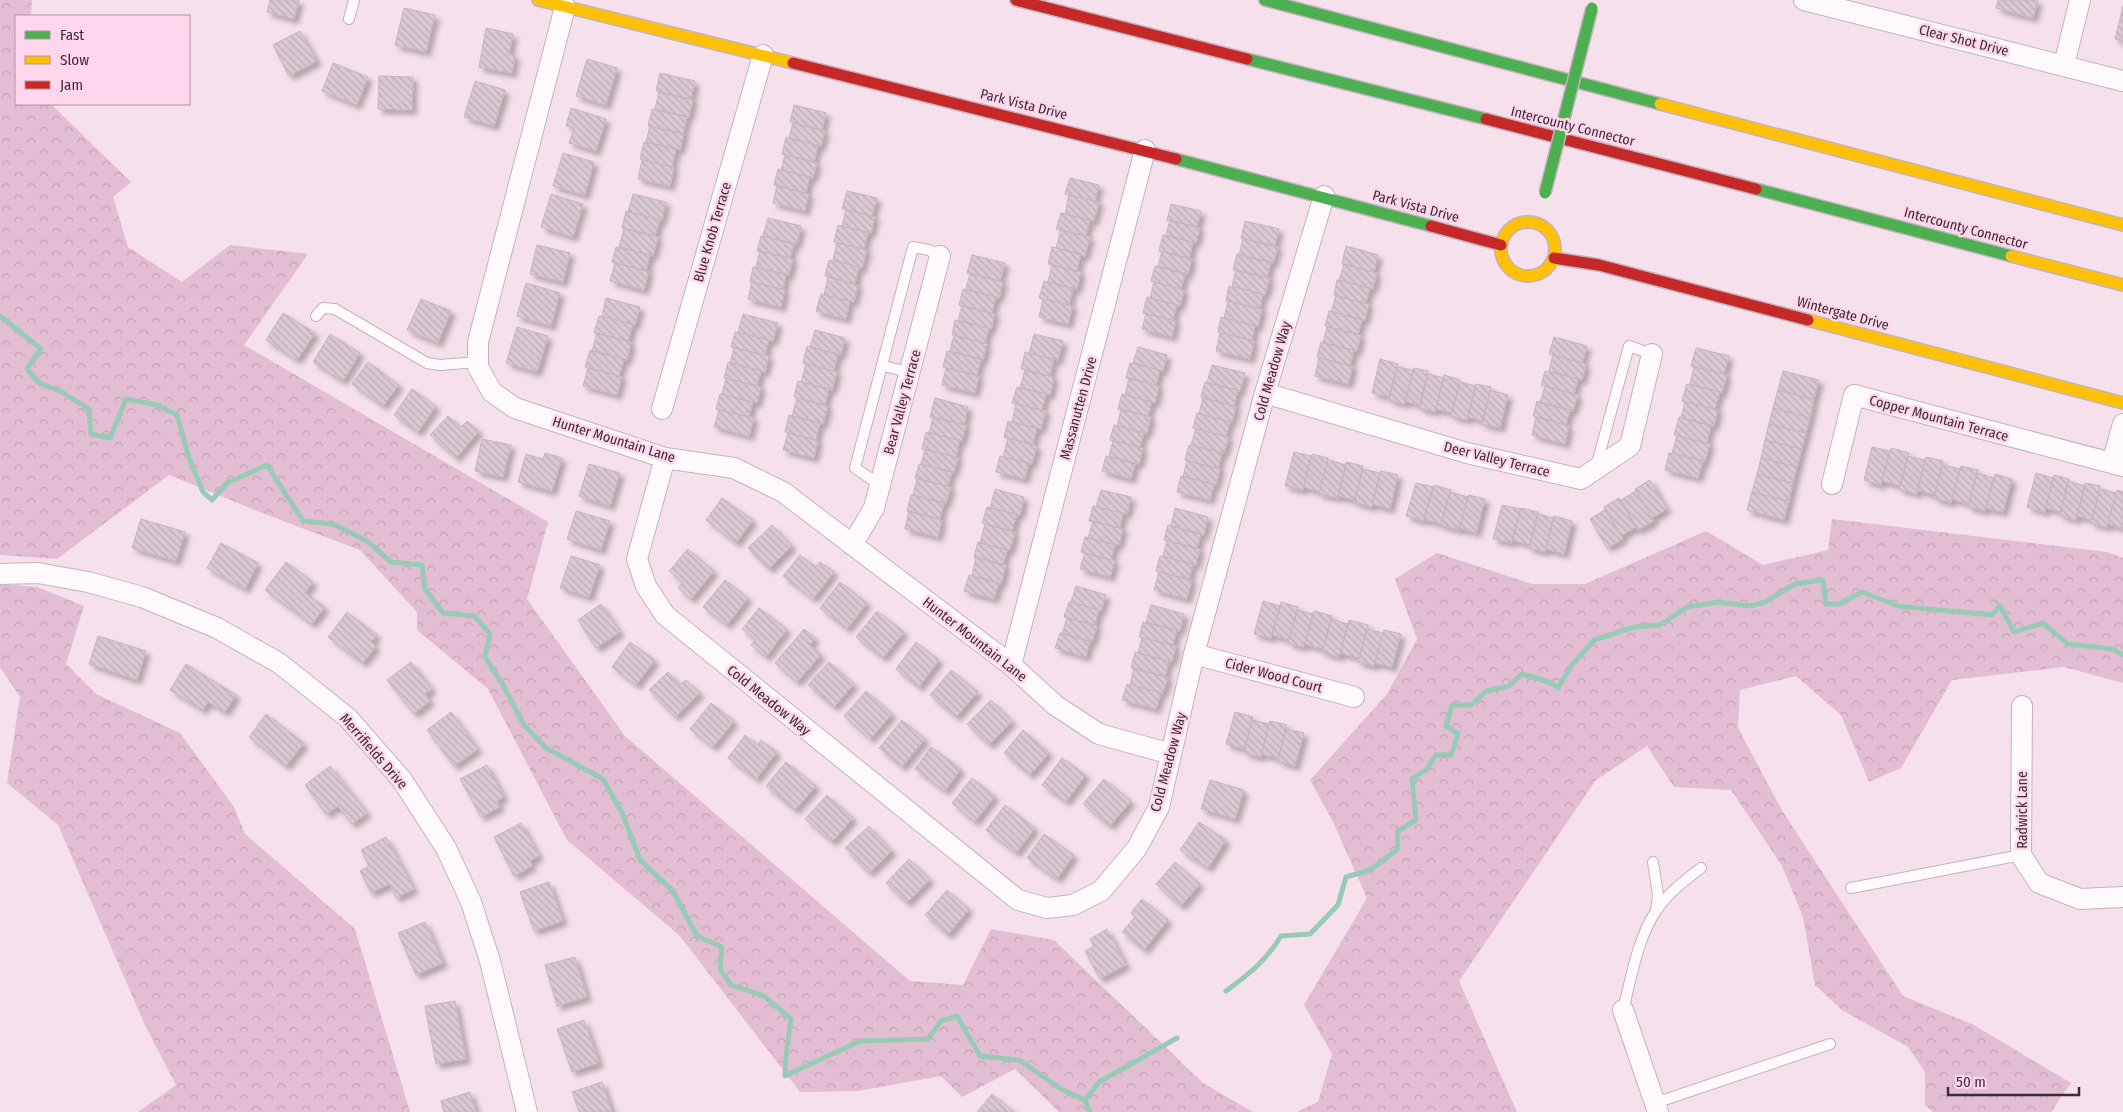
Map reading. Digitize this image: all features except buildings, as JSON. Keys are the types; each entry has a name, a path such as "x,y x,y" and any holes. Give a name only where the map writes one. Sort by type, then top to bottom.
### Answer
{"main road":[{"name":"Park Vista Drive","path":"538,0 1145,150 1324,196 1500,245"},
{"name":"Intercounty Connector","path":"1016,0 1629,156 2123,285"},
{"path":"1265,0 2123,225"},
{"path":"1538,224 1593,4"},
{"path":"1522,221 1538,224 1548,230 1554,240 1556,248 1554,258 1544,272 1535,276 1517,275 1503,263 1500,245 1506,232 1522,221"},
{"name":"Wintergate Drive","path":"1554,258 1599,265 2123,403"}],"street":[{"name":"Clear Shot Drive","path":"1804,0 2123,80"},
{"path":"2064,65 2080,0"},
{"name":"Hunter Mountain Lane","path":"565,8 478,342 478,367 492,392 515,408 665,458 734,468 784,492 1010,665 1055,705 1099,734 1171,754"},
{"name":"Blue Knob Terrace","path":"662,409 763,55"},
{"name":"Massanutten Drive","path":"1010,665 1145,150"},
{"name":"Cold Meadow Way","path":"665,458 637,559 646,586 665,615 1018,900 1047,908 1073,905 1101,891 1137,848 1159,807 1194,654 1265,393 1324,196"},
{"name":"Bear Valley Terrace","path":"852,545 874,508 940,256"},
{"name":"Deer Valley Terrace","path":"1265,393 1467,453 1581,479 1630,446 1652,354"},
{"name":"Copper Mountain Terrace","path":"1832,484 1854,395 2118,465 2123,424"},
{"name":"Merrifields Drive","path":"0,574 38,573 88,582 142,597 209,625 279,663 348,718 402,780 446,848 471,902 490,961 527,1112"},
{"name":"Cider Wood Court","path":"1194,654 1354,697"},
{"name":"Radwick Lane","path":"2022,706 2021,855 2039,883 2080,899 2123,897"},
{"path":"1623,1010 1656,1108"}],"lane":[{"path":"349,19 354,0"},
{"path":"880,485 855,468 913,247 930,250 940,256"},
{"path":"316,316 323,308 335,309 427,363 440,365 478,362"},
{"path":"1595,470 1629,346 1652,354"},
{"path":"883,366 909,372"},
{"path":"1851,888 2021,855"},
{"path":"1653,862 1658,895 1656,911"},
{"path":"1623,1010 1642,940 1656,911 1672,893 1701,868"},
{"path":"1656,1108 1830,1044"}],"green space":[{"path":"0,0 32,0 31,15 15,15 15,105 54,105 131,182 113,197 128,247 182,282 230,245 308,254 244,345 548,522 527,599 625,736 910,981 963,985 991,929 1054,940 1203,1083 1253,1112 1059,1112 1015,1069 962,1097 941,1076 858,1091 800,1092 680,936 567,840 488,689 417,630 417,612 360,550 169,475 57,559 0,555"},
{"path":"1832,519 2107,552 2123,558 2123,683 2064,667 1952,680 1901,768 1869,782 1841,715 1796,676 1740,690 1738,728 1783,812 1903,996 1974,1025 2071,1083 2051,1112 1933,1112 1925,1105 1925,1072 1908,1047 1842,1010 1815,985 1803,917 1782,866 1731,790 1674,787 1647,746 1596,780 1459,981 1517,1112 1297,1112 1318,1102 1332,1054 1304,1005 1367,898 1333,822 1310,780 1387,694 1417,639 1395,579 1437,553 1532,584 1585,584 1706,531 1763,565 1828,550"},
{"path":"0,584 37,587 84,606 66,664 96,694 180,733 234,807 245,834 355,929 410,1112 138,1112 176,1085 144,1023 58,825 7,783 20,697 0,667"}],"waterway":[{"path":"0,316 41,349 27,369 39,383 62,392 89,409 91,434 110,438 126,399 157,405 177,415 189,458 203,492 212,500 227,483 267,465 303,521 333,524 367,541 391,562 422,565 425,589 443,613 474,616 490,634 485,657 503,685 524,725 546,748 603,779 623,815 640,860 673,891 697,936 722,947 720,969 731,985 764,996 791,1019 785,1076 860,1041 928,1039 941,1021 957,1016 980,1056 1019,1060 1061,1089 1085,1100 1099,1082 1177,1038"},
{"path":"1226,991 1256,966 1269,953 1281,936 1310,934 1338,905 1346,877 1370,870 1397,850 1398,831 1416,820 1412,779 1427,769 1436,755 1451,755 1458,734 1446,726 1452,705 1471,705 1486,691 1509,686 1522,674 1549,682 1558,688 1571,666 1594,640 1634,627 1660,625 1687,607 1718,602 1750,606 1765,602 1795,584 1823,580 1826,604 1839,604 1862,592 1898,606 1992,615 2000,606 2014,632 2043,623 2068,644 2112,649 2123,655"},
{"path":"1085,1100 1090,1112"}],"traffic: fast":[{"path":"1265,0 1660,104"},
{"path":"1545,193 1592,8"},
{"path":"1247,59 1486,119"},
{"path":"1176,159 1431,226"},
{"path":"1756,189 2011,256"}],"traffic: slow":[{"path":"538,0 793,63"},
{"path":"1660,104 2123,225"},
{"path":"1523,222 1533,222 1543,226 1551,234 1555,249 1551,264 1543,272 1533,276 1523,276 1513,272 1505,264 1501,254 1501,244 1505,234 1513,226 1523,222"},
{"path":"2011,256 2123,285"},
{"path":"1808,320 2123,403"}],"traffic: jam":[{"path":"1016,0 1247,59"},
{"path":"793,63 1176,159"},
{"path":"1486,119 1756,189"},
{"path":"1431,226 1501,245"},
{"path":"1554,258 1599,265 1808,320"}]}
